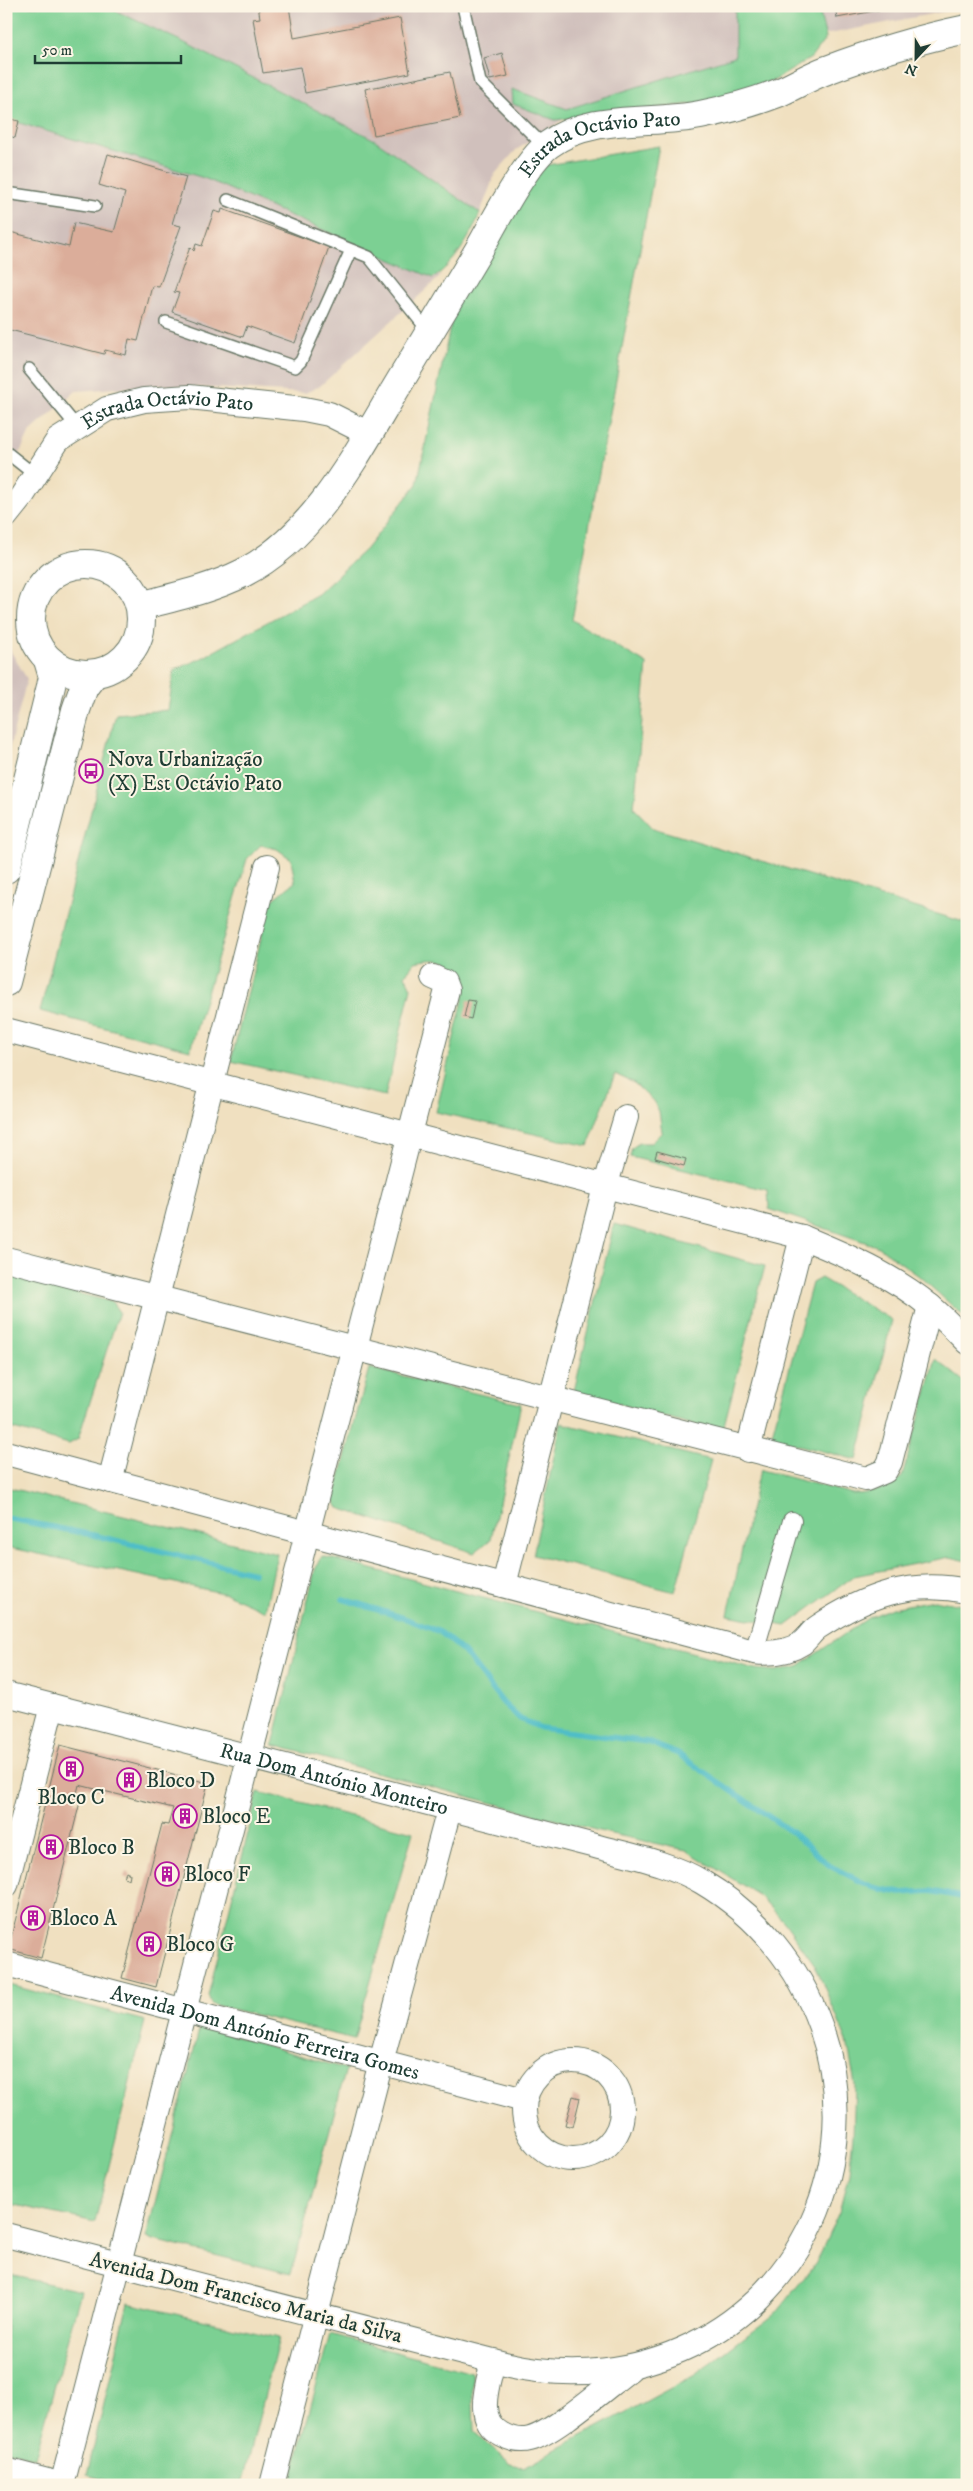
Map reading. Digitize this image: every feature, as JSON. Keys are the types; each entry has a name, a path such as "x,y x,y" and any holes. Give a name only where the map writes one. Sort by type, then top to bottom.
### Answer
{"street":[{"name":"Estrada Octávio Pato","path":"140,606 209,587 243,573 276,552 310,519 369,434 532,162 545,147 576,129 613,123 697,116 738,107 850,62 967,29"},
{"name":"Estrada Octávio Pato","path":"6,516 58,440 107,409 144,400 189,398 304,409 329,414 369,434"},
{"path":"85,564 109,569 128,584 140,606 141,619 135,644 118,664 94,674 68,672 48,660 40,651 33,635 30,618 32,606 42,585 61,569 85,564"},
{"path":"6,869 52,686 53,677 48,660"},
{"path":"6,982 76,710 84,687 94,674"},
{"path":"110,1481 213,1082 266,866"},
{"path":"6,2470 62,2485 447,990 444,982 433,977"},
{"path":"6,1030 213,1082 605,1187 802,1237 865,1266 930,1306 967,1342"},
{"path":"504,1585 605,1187 626,1117"},
{"path":"748,1450 802,1237"},
{"path":"6,1259 866,1479 885,1471 894,1450 930,1306"},
{"path":"6,1453 754,1652 771,1654 785,1651 802,1643 817,1628 869,1598 910,1587 942,1586 967,1591"},
{"path":"754,1652 792,1521"},
{"name":"Rua Dom António Monteiro","path":"6,1694 662,1864 700,1880 740,1909 762,1929 806,1989 823,2034 834,2079 836,2123 829,2171 817,2212 780,2273 736,2318 716,2333 667,2357 635,2366"},
{"path":"6,1885 52,1706"},
{"path":"272,2485 448,1810"},
{"name":"Avenida Dom António Ferreira Gomes","path":"6,1964 524,2100"},
{"path":"568,2060 584,2062 598,2067 610,2077 619,2091 622,2106 621,2123 614,2138 602,2150 587,2158 570,2159 554,2155 540,2146 529,2133 524,2117 524,2100 534,2079 553,2064 568,2060"},
{"name":"Avenida Dom Francisco Maria da Silva","path":"6,2235 533,2371 560,2374 592,2373 635,2366"},
{"path":"490,2360 484,2396 489,2422 494,2430 519,2441 538,2437 635,2366"}],"lane":[{"path":"463,6 480,82 545,147"},
{"path":"6,193 95,206"},
{"path":"228,200 369,257 429,332"},
{"path":"166,322 295,367 301,361 351,250"},
{"path":"29,369 77,427"},
{"path":"6,452 35,475"}],"shaded area":[{"path":"105,6 735,6 736,56 575,112 516,150 495,174 480,213 375,140 183,42"},
{"path":"803,6 967,6 967,7 809,38"},
{"path":"6,112 203,169 441,276 320,386 305,393 159,385 76,391 30,432 8,477 6,494"},
{"path":"6,643 27,679 6,761"}],"green space":[{"path":"6,6 105,6 183,42 375,140 480,213 476,222 455,258 433,278 204,178 6,119"},
{"path":"735,6 818,6 826,38 811,58 775,80 707,102 555,120 513,104 512,89 567,109 735,56"},
{"path":"659,146 572,620 647,664 634,808 653,828 967,923 967,1319 919,1276 879,1247 769,1209 768,1190 630,1157 632,1148 639,1143 651,1143 662,1132 659,1111 653,1101 634,1083 615,1074 588,1146 436,1112 464,996 461,976 451,964 444,961 426,960 415,962 405,975 411,988 385,1096 231,1061 270,902 295,882 291,859 277,849 261,845 247,859 190,1050 40,1011 116,714 168,710 174,670 202,658 318,594 366,549 417,484 458,290 534,179 547,165"},
{"path":"614,1224 765,1266 722,1433 574,1391"},
{"path":"6,1275 112,1302 119,1312 78,1439 69,1444 6,1427"},
{"path":"821,1278 892,1320 857,1460 771,1438 812,1283"},
{"path":"936,1359 967,1384 967,1561 950,1557 854,1576 786,1626 728,1615 757,1479 761,1470 853,1494 873,1492 896,1481 902,1477"},
{"path":"369,1368 521,1404 491,1539 474,1553 339,1508 334,1500"},
{"path":"561,1423 711,1460 675,1592 533,1555"},
{"path":"6,1487 277,1554 265,1611 227,1594 6,1547"},
{"path":"322,1556 756,1669 776,1671 798,1666 868,1618 892,1608 934,1600 967,1606 967,2485 290,2485 330,2334 472,2373 474,2432 511,2464 524,2467 695,2375 775,2314 816,2263 839,2212 849,2174 855,2084 847,2041 815,1965 785,1923 760,1896 686,1850 607,1833 273,1745 315,1570"},
{"path":"258,1792 413,1832 354,2039 211,2004 208,1996"},
{"path":"6,1984 145,2021 95,2222 6,2203"},
{"path":"200,2026 346,2069 291,2274 146,2238"},
{"path":"6,2274 81,2291 35,2458 6,2450"},
{"path":"128,2303 279,2338 242,2485 124,2485 87,2475"}],"building":[{"path":"258,6 289,6 294,38 400,18 410,73 305,93 300,67 263,73 253,19 260,18"},
{"path":"835,6 896,6 896,7 837,18"},
{"path":"502,53 508,76 490,80 484,58"},
{"path":"450,72 460,118 374,135 365,89"},
{"path":"6,118 19,121 15,138 6,135"},
{"path":"108,154 186,177 172,224 181,226 159,287 152,286 138,341 129,339 126,355 105,350 104,354 6,329 6,231 69,247 74,223 114,232 125,193 99,185"},
{"path":"222,209 329,247 295,343 247,326 243,337 172,312 179,293 174,292 190,247 194,251 196,244 202,246 214,211 221,213"},
{"path":"468,1000 475,1001 471,1019 464,1017"},
{"path":"657,1151 686,1159 684,1166 655,1158"},
{"path":"60,1745 208,1783 156,1987 122,1978 162,1824 168,1825 173,1808 79,1785 75,1801 80,1802 41,1958 8,1949"},
{"path":"126,1872 130,1874 129,1879 124,1877"},
{"path":"573,2096 580,2098 573,2127 565,2125"}],"waterway":[{"path":"6,1518 93,1535 254,1573"},
{"path":"343,1599 404,1618 440,1632 464,1652 503,1703 520,1719 541,1728 648,1742 678,1754 793,1833 830,1866 872,1887 900,1893 930,1891 967,1898"}],"place":[{"name":"Nova Urbanização (X) Est Octávio Pato","path":"91,771"},
{"name":"Bloco C","path":"71,1769"},
{"name":"Bloco D","path":"129,1780"},
{"name":"Bloco E","path":"185,1816"},
{"name":"Bloco B","path":"51,1847"},
{"name":"Bloco F","path":"167,1874"},
{"name":"Bloco A","path":"33,1918"},
{"name":"Bloco G","path":"149,1944"}]}
